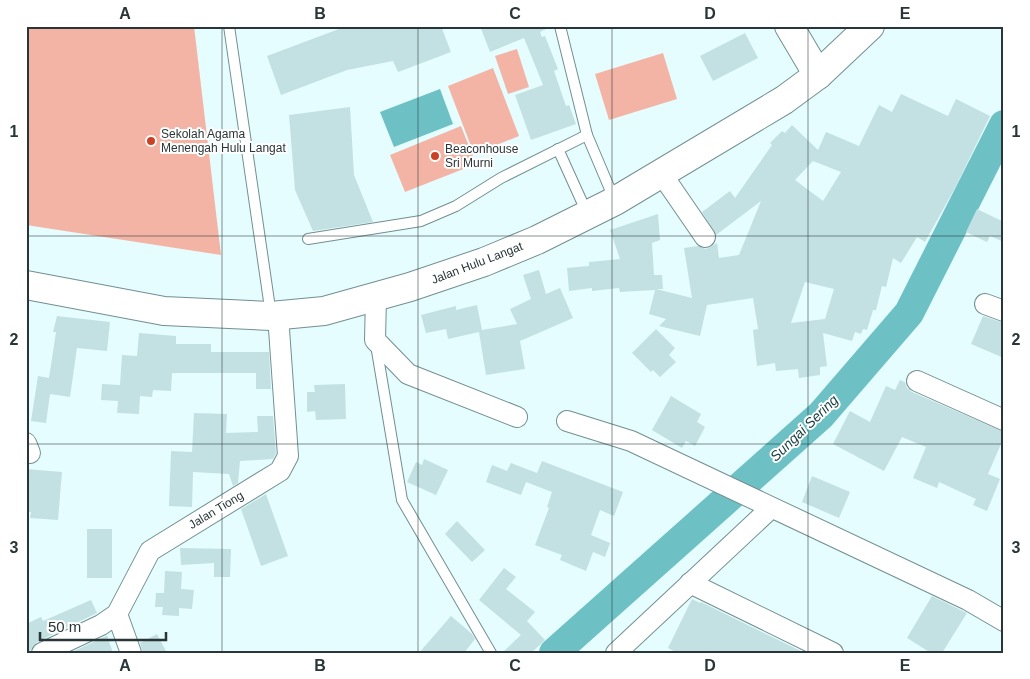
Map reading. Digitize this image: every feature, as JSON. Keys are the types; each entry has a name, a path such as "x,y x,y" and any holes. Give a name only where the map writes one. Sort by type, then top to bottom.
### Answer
{"main road":[{"path":"789,26 818,74"},
{"name":"Jalan Hulu Langat","path":"26,285 164,311 275,315 324,311 376,297 484,262 537,240 615,201 784,100 818,74 870,26"}],"street":[{"path":"661,173 705,237"},
{"path":"376,297 376,340 408,374 517,417"},
{"name":"Jalan Tiong","path":"117,614 150,550 280,472 288,456 275,315"},
{"path":"917,381 1004,420"},
{"path":"567,421 631,441 968,600 1004,621"},
{"path":"616,653 767,506"},
{"path":"690,583 833,653"},
{"path":"42,653 101,625 117,614 131,653"}],"lane":[{"path":"229,26 275,315"},
{"path":"560,26 587,135 615,201"},
{"path":"308,240 421,221 456,206 501,178 587,135"},
{"path":"558,149 588,214"},
{"path":"376,340 402,500 491,653"}],"shaded area":[{"name":"Sekolah Agama Menengah Hulu Langat","path":"26,26 194,26 221,255 26,225"},
{"path":"517,49 529,87 508,94 495,56"},
{"path":"663,53 677,99 609,120 595,74"},
{"path":"493,68 519,136 474,154 448,86"},
{"path":"461,126 476,164 405,192 390,155"}],"water":[{"path":"440,89 453,124 394,147 380,112"}],"building":[{"path":"347,26 441,26 451,52 398,72 393,61 347,70 281,95 267,56"},
{"path":"480,26 552,26 540,32 542,37 545,36 558,69 554,71 566,106 569,105 576,124 531,140 515,95 543,85 524,38 490,52"},
{"path":"745,33 758,58 713,81 700,56"},
{"path":"901,94 948,116 956,99 990,116 956,186 925,242 917,237 901,263 893,258 886,287 882,286 876,310 873,310 867,330 863,329 861,334 855,332 852,341 823,333 827,366 820,367 820,375 799,378 798,369 776,371 775,363 757,366 753,330 758,329 753,298 707,305 700,336 659,326 666,319 649,314 655,290 620,292 619,288 592,291 592,288 569,291 567,268 589,266 589,262 620,259 610,230 658,214 660,240 652,243 654,275 662,275 663,289 656,289 692,298 684,248 698,246 706,249 717,243 719,258 739,255 761,201 716,235 702,212 730,191 735,198 772,145 770,143 782,131 785,133 792,125 818,150 826,132 859,146 879,105 892,112","holes":["813,161 841,172 823,201 795,180","805,282 834,289 825,319 791,323"]},
{"path":"350,107 354,175 373,222 313,231 295,190 289,115"},
{"path":"977,209 1004,222 1004,242 990,236 987,242 966,232"},
{"path":"539,270 546,294 560,288 573,318 520,341 525,369 486,375 479,332 448,339 446,329 426,333 421,315 456,306 456,310 477,305 482,330 517,324 510,309 531,299 523,275"},
{"path":"57,316 110,322 107,351 77,348 70,397 50,394 46,423 31,421 38,376 49,378 56,332 53,332"},
{"path":"983,316 1004,323 1004,358 971,344"},
{"path":"656,329 675,348 669,355 676,362 660,377 653,370 651,372 632,353"},
{"path":"139,333 176,336 176,344 211,344 211,352 269,352 271,389 256,389 256,373 172,373 171,391 153,390 152,397 140,396 139,414 117,413 118,401 101,400 102,384 120,385 122,355 137,356"},
{"path":"900,380 905,382 907,388 912,392 1004,432 1004,437 988,474 1000,479 987,511 973,505 976,499 939,482 937,488 913,478 926,447 902,437 884,471 833,444 850,411 870,422 886,386 895,390"},
{"path":"345,384 346,419 316,420 315,411 307,412 307,392 315,392 314,385"},
{"path":"671,396 701,414 697,422 705,427 695,446 686,441 682,448 652,430"},
{"path":"194,413 227,414 226,433 258,432 257,416 273,416 276,453 273,459 240,461 238,483 233,486 229,474 193,472 192,507 169,506 171,451 192,452"},
{"path":"424,459 448,470 436,495 407,482 416,462 422,465"},
{"path":"542,461 623,492 614,516 600,510 591,535 610,543 605,557 593,552 586,571 560,560 562,555 535,545 549,508 547,507 552,492 526,482 521,495 486,482 492,465 507,471 511,463 537,473"},
{"path":"26,469 62,472 58,520 30,518 31,512 26,512"},
{"path":"812,476 850,492 839,518 802,502"},
{"path":"266,494 288,556 261,566 241,509"},
{"path":"457,521 485,550 472,562 445,534"},
{"path":"87,529 112,529 112,578 87,578"},
{"path":"180,548 231,549 230,577 214,577 214,563 181,565"},
{"path":"504,568 516,577 506,589 535,612 527,621 545,640 531,653 502,653 521,635 479,600"},
{"path":"165,571 182,572 181,589 194,590 192,609 179,608 179,616 162,615 163,607 155,607 156,593 164,593"},
{"path":"932,596 967,613 942,653 931,653 907,638"},
{"path":"692,599 805,653 677,653 668,648"},
{"path":"91,600 97,613 37,642 26,653 26,624 41,617 43,621"},
{"path":"451,616 472,634 475,639 464,653 419,653"},
{"path":"157,634 167,653 143,653 140,643"},
{"path":"106,636 113,653 70,653"}],"waterway":[{"name":"Sungai Sering","path":"554,653 821,415 909,313 1004,125"}],"place":[{"name":"Sekolah Agama Menengah Hulu Langat","path":"151,141"},
{"name":"Beaconhouse Sri Murni","path":"435,156"}]}
